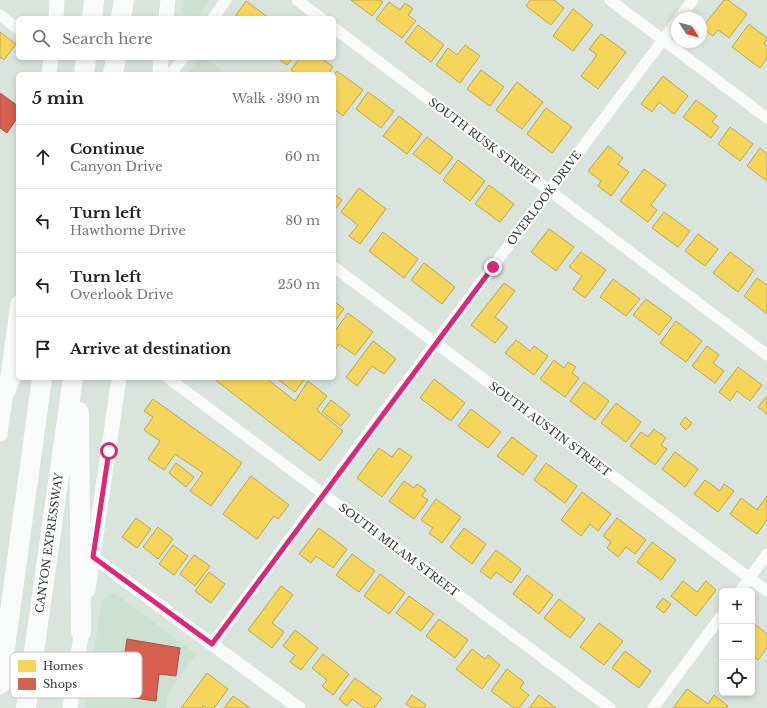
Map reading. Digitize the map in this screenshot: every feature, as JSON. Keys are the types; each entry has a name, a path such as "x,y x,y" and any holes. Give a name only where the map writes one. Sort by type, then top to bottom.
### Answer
{"highway":[{"path":"92,16 94,0"},
{"path":"121,16 124,0"},
{"path":"84,72 86,60"},
{"path":"113,72 116,60"},
{"path":"6,390 16,361"},
{"path":"0,684 42,380"},
{"name":"CANYON EXPRESSWAY","path":"34,652 73,380"},
{"path":"80,380 78,456 81,632"},
{"name":"CANYON EXPRESSWAY","path":"26,708 27,698"}],"main road":[{"path":"56,16 57,0"},
{"path":"166,16 168,0"},
{"path":"49,72 51,60"},
{"path":"160,72 162,60"},
{"path":"0,434 16,318"},
{"path":"78,652 119,380"},
{"path":"70,708 71,698"}],"street":[{"path":"214,16 226,0"},
{"path":"297,0 318,16"},
{"path":"610,0 767,118"},
{"path":"684,12 693,0"},
{"path":"0,16 16,28"},
{"name":"OVERLOOK DRIVE","path":"212,644 435,343 671,29"},
{"name":"SOUTH RUSK STREET","path":"336,30 767,354"},
{"path":"172,72 182,60"},
{"name":"SOUTH AUSTIN STREET","path":"336,269 767,591"},
{"name":"SOUTH MILAM STREET","path":"171,380 610,708"},
{"path":"742,588 767,554"},
{"path":"93,557 299,708"},
{"path":"652,708 719,619"}],"shaded area":[{"path":"184,0 210,0 198,16 182,13"},
{"path":"198,60 208,60 224,72 188,72"},
{"path":"110,594 116,594 196,654 168,693 166,708 85,708 87,698 142,698 142,652 94,652 102,601"}],"building: Homes":[{"path":"351,0 380,0 383,2 372,16"},
{"path":"530,0 554,0 564,8 551,25 526,6"},
{"path":"724,0 728,0 747,14 729,38 718,30 713,36 707,32 707,22"},
{"path":"246,1 266,16 235,16"},
{"path":"389,2 400,10 405,3 413,9 408,15 416,21 402,38 376,19"},
{"path":"573,9 593,25 573,51 553,36"},
{"path":"749,24 767,38 764,44 767,46 767,58 760,68 732,47"},
{"path":"418,25 444,45 431,62 405,42"},
{"path":"0,32 16,44 4,60 0,57"},
{"path":"601,34 626,52 598,89 581,76 597,55 589,49"},
{"path":"465,45 480,56 460,83 436,65 448,48 457,55"},
{"path":"280,60 291,60 287,65"},
{"path":"298,60 324,60 333,67 329,72 294,72 291,70"},
{"path":"481,70 504,87 490,106 467,89"},
{"path":"337,71 363,90 343,116 336,111"},
{"path":"663,76 688,96 674,114 659,102 652,112 641,104"},
{"path":"517,82 543,102 522,129 496,110"},
{"path":"368,92 394,111 381,128 356,109"},
{"path":"696,100 717,116 712,122 719,127 711,138 683,117"},
{"path":"546,108 572,127 552,153 527,134"},
{"path":"399,116 422,134 407,154 383,136"},
{"path":"730,127 753,144 740,161 718,144"},
{"path":"427,137 453,157 440,174 413,154"},
{"path":"608,146 623,158 618,164 629,172 611,196 598,186 601,181 588,171"},
{"path":"760,148 767,154 767,181 747,166"},
{"path":"458,160 485,181 470,201 443,180"},
{"path":"644,169 666,185 651,205 657,210 648,222 620,201"},
{"path":"489,185 514,204 500,222 475,204"},
{"path":"359,188 386,209 360,244 349,236 358,225 341,212"},
{"path":"336,196 342,200 336,208"},
{"path":"664,212 690,231 678,247 652,228"},
{"path":"549,229 574,247 556,271 531,252"},
{"path":"383,232 418,259 404,278 369,251"},
{"path":"698,234 718,249 705,266 685,251"},
{"path":"581,252 606,270 585,298 573,289 582,276 569,267"},
{"path":"730,252 754,270 738,292 713,273"},
{"path":"424,263 455,287 442,304 411,280"},
{"path":"757,278 767,285 767,314 744,296"},
{"path":"613,279 640,299 626,316 600,297"},
{"path":"504,283 515,291 495,317 508,327 495,343 471,325"},
{"path":"646,299 672,318 659,335 633,315"},
{"path":"336,303 344,309 336,319"},
{"path":"348,313 373,332 355,355 339,344 336,348 336,329"},
{"path":"676,321 702,341 686,362 660,343"},
{"path":"516,340 530,351 534,346 548,356 534,375 505,353"},
{"path":"373,341 396,359 384,374 372,366 357,386 346,377"},
{"path":"707,346 719,355 713,363 724,371 715,383 692,366"},
{"path":"554,360 564,368 568,362 576,367 572,373 579,378 565,397 540,379"},
{"path":"738,367 762,385 750,401 737,391 730,401 719,392"},
{"path":"434,379 465,403 451,421 420,398"},
{"path":"216,380 269,380 295,401 308,381 327,396 317,409 319,412 343,431 320,461"},
{"path":"279,380 304,380 295,392"},
{"path":"584,382 609,401 595,420 570,401"},
{"path":"767,396 767,414 758,407"},
{"path":"153,399 242,463 211,506 190,491 203,473 175,454 164,470 148,459 160,441 144,430 153,417 144,411"},
{"path":"331,400 350,415 341,426 322,412"},
{"path":"616,403 641,422 626,442 601,423"},
{"path":"471,409 501,432 488,448 458,426"},
{"path":"685,417 692,423 686,430 680,424"},
{"path":"654,429 666,438 661,445 667,449 655,465 630,446 641,432 648,437"},
{"path":"512,437 537,456 523,475 497,456"},
{"path":"379,448 392,457 399,448 412,457 382,497 357,478"},
{"path":"675,452 698,469 685,487 662,469"},
{"path":"176,463 194,477 186,487 169,473"},
{"path":"546,463 577,486 565,503 534,480"},
{"path":"251,476 289,505 278,519 274,516 257,539 223,514"},
{"path":"705,480 720,491 724,484 734,491 718,512 694,494"},
{"path":"404,481 414,488 417,484 426,490 422,496 428,500 414,519 389,501"},
{"path":"582,492 611,514 598,531 590,524 581,536 561,520"},
{"path":"767,496 767,520 757,534 730,514 741,498 757,510"},
{"path":"436,499 461,517 442,543 429,533 433,528 421,520"},
{"path":"136,518 151,529 137,548 122,537"},
{"path":"617,518 646,540 635,554 626,547 618,557 607,548 611,542 603,536"},
{"path":"158,527 173,539 158,559 143,547"},
{"path":"319,528 347,549 333,568 316,556 311,563 299,554"},
{"path":"464,528 486,544 472,564 450,547"},
{"path":"652,542 676,560 661,580 637,562"},
{"path":"173,545 188,556 174,575 159,564"},
{"path":"496,550 521,569 511,583 496,572 491,579 480,571"},
{"path":"352,554 375,571 359,592 336,575"},
{"path":"194,555 210,566 195,586 180,574"},
{"path":"209,572 225,584 211,603 195,591"},
{"path":"380,574 405,593 389,614 364,596"},
{"path":"527,575 553,595 539,614 513,594"},
{"path":"683,581 697,592 706,581 716,590 696,616 671,596"},
{"path":"281,586 293,595 272,623 284,632 272,648 248,630"},
{"path":"409,596 434,614 421,631 396,613"},
{"path":"663,598 671,604 664,613 656,607"},
{"path":"559,599 585,619 570,638 544,618"},
{"path":"439,619 468,640 455,658 426,636"},
{"path":"599,623 623,641 604,665 580,647"},
{"path":"755,624 767,634 767,647 758,660 755,658"},
{"path":"295,630 318,648 301,670 290,662 295,655 283,646"},
{"path":"472,649 485,659 488,655 500,665 482,689 456,669"},
{"path":"625,651 651,671 639,688 612,668"},
{"path":"323,654 349,674 333,695 322,686 327,680 312,668"},
{"path":"507,669 524,682 520,688 529,695 519,708 514,708 491,691"},
{"path":"207,673 228,689 214,708 206,708 203,706 202,708 181,708"},
{"path":"355,678 382,698 374,708 364,708 352,699 347,706 339,699"},
{"path":"687,689 708,704 714,695 728,706 726,708 673,708"},
{"path":"412,695 426,705 424,708 411,708 406,704"},
{"path":"539,695 556,708 529,708"},
{"path":"233,696 250,708 224,708"}],"building: Shops":[{"path":"0,93 16,105 16,120 7,133 0,128"},
{"path":"127,639 180,648 176,676 159,674 156,701 133,698 142,698 142,652 125,652"}],"route":[{"path":"109,451 93,557 212,644 493,267"}]}
